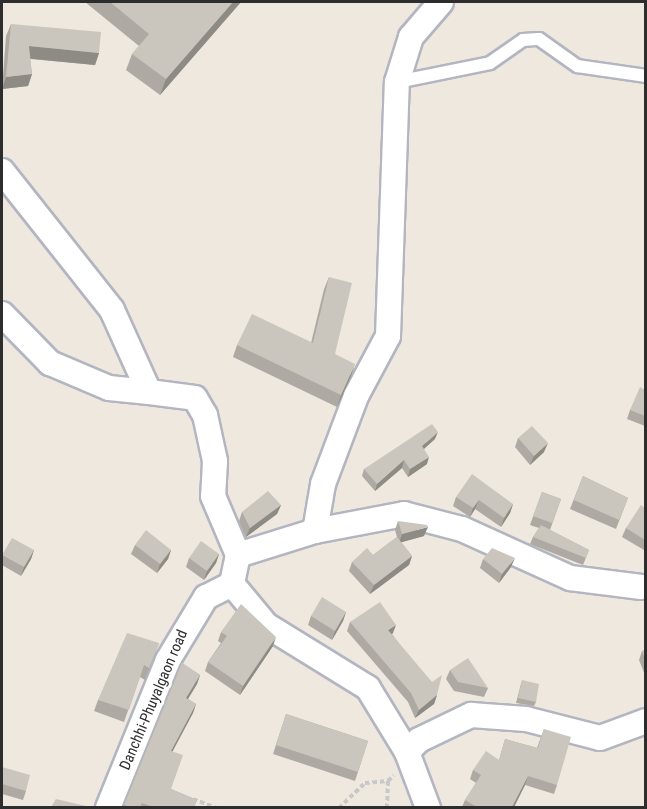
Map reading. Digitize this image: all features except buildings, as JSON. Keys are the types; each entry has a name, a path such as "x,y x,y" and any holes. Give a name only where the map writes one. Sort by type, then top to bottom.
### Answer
{"street":[{"path":"315,531 323,484 356,396 388,336 397,82 411,37 441,2"},
{"path":"2,171 112,310 149,392"},
{"path":"2,314 50,363 109,388 195,398 205,415 215,461 213,496 238,555 232,584 266,625 368,688 408,752 428,807"},
{"path":"238,555 315,531 419,515 570,578 641,587"},
{"name":"Danchhi-Phuyalgaon road","path":"108,807 188,622 206,597 232,584"},
{"path":"408,752 419,740 471,715 526,719 600,738 645,721"}],"lane":[{"path":"397,82 490,63 523,40 539,39 577,66 645,76"}],"path":[{"path":"387,807 388,781 408,752"},
{"path":"339,807 365,783 388,781"},
{"path":"181,796 217,807"}]}
